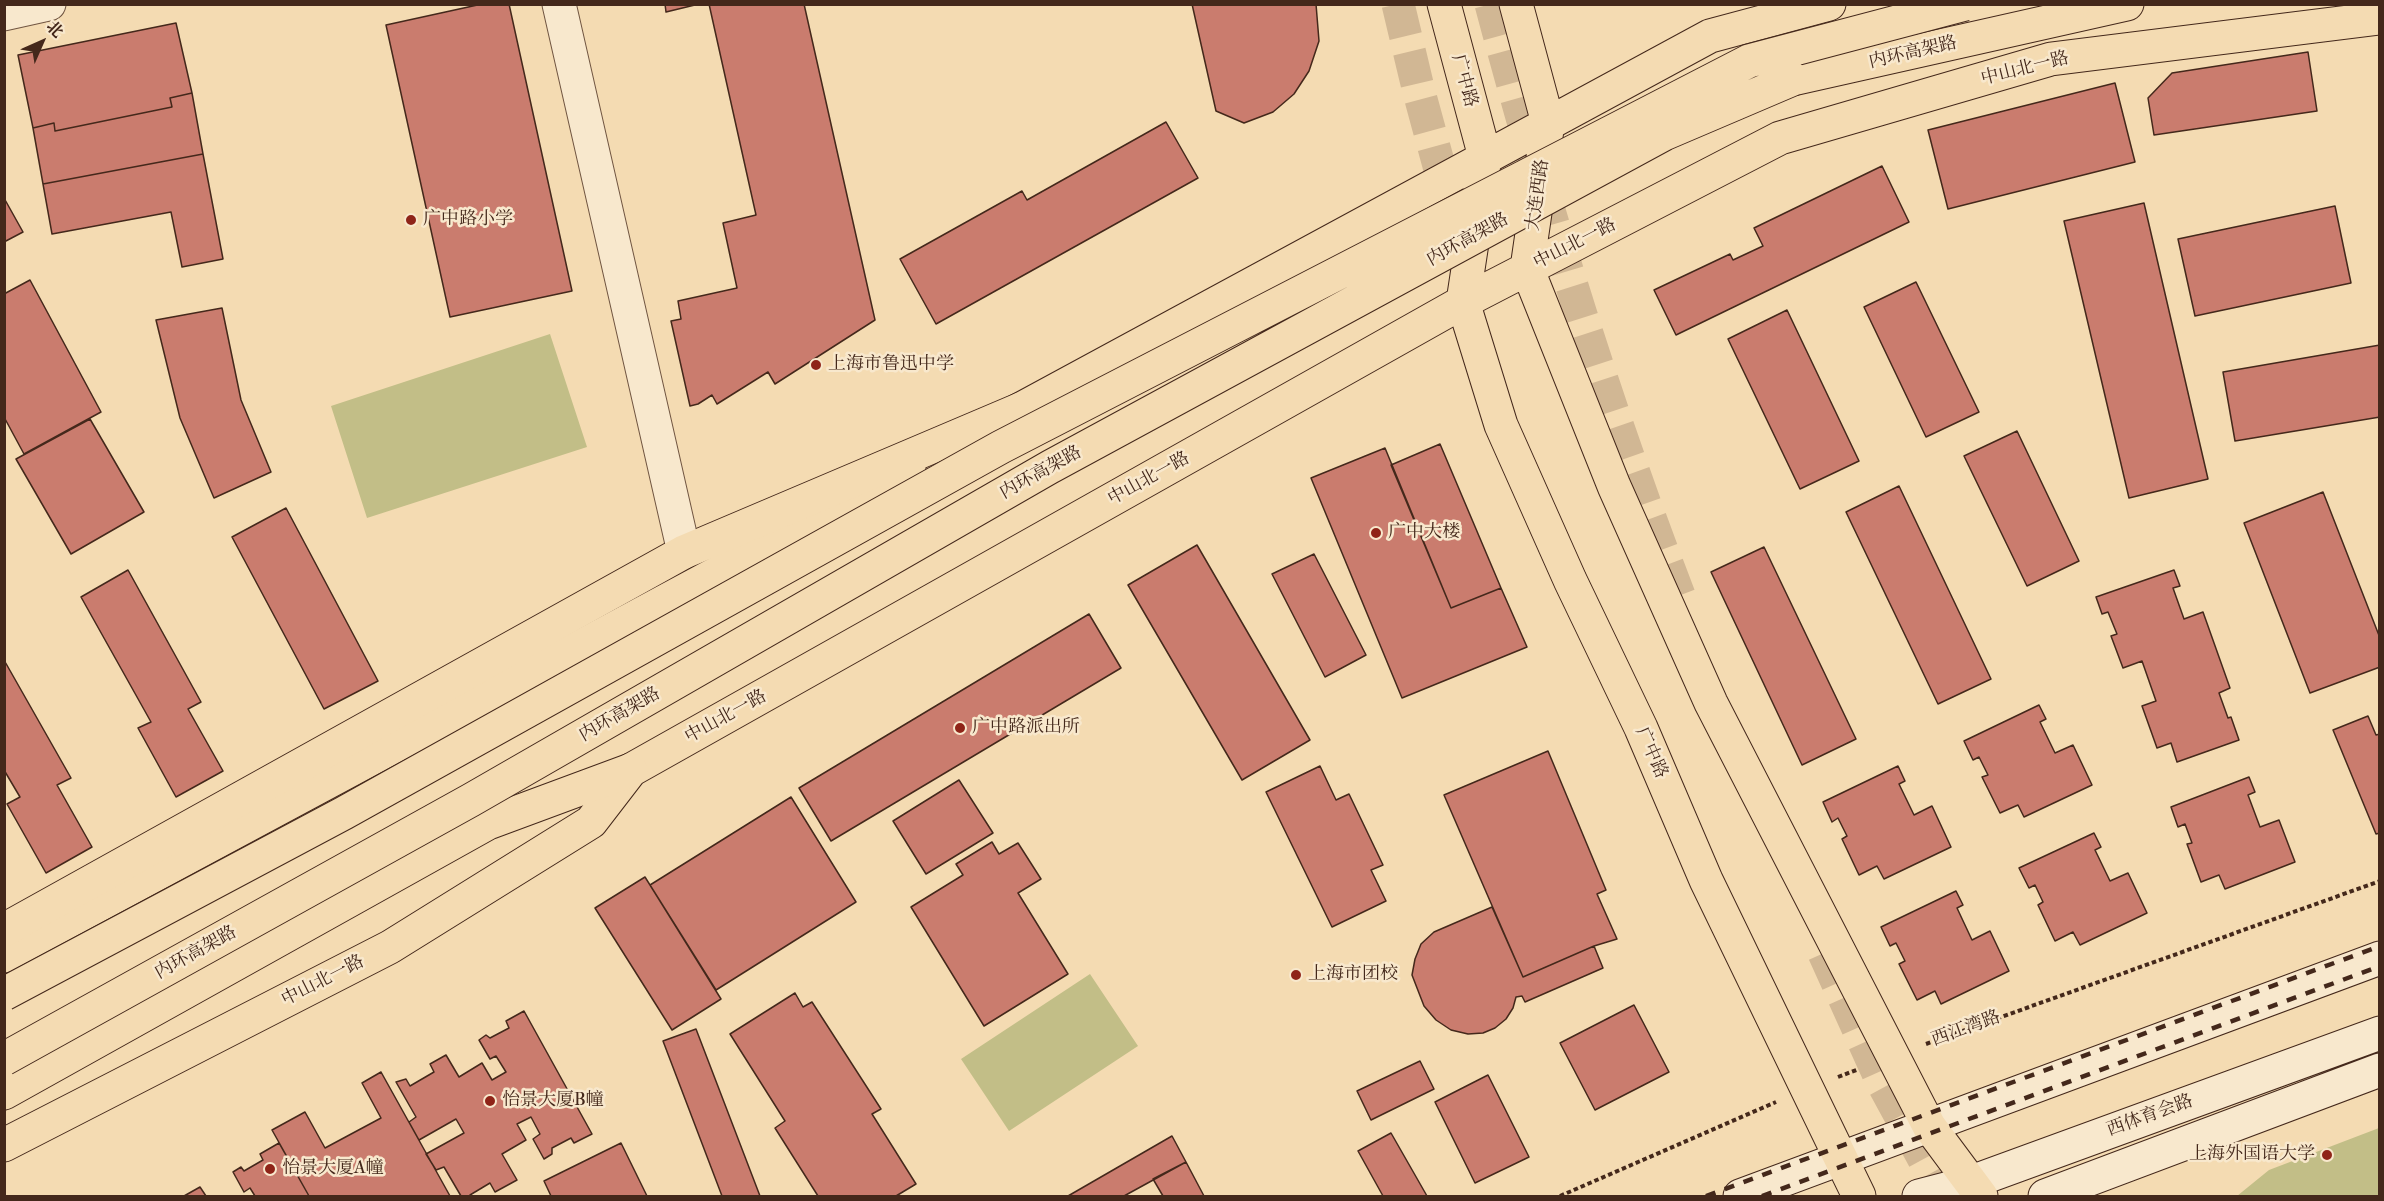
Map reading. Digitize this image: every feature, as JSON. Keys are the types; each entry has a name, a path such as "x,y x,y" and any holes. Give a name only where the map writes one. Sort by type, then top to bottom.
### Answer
{"main road":[{"path":"4,14 49,4"},
{"path":"559,4 684,552"},
{"name":"广中路","path":"1444,4 1485,156"},
{"path":"1516,4 1548,123"},
{"path":"4,956 1710,36 1829,4"},
{"name":"内环高架路","path":"4,994 344,813 1002,447 1749,61 1965,4"},
{"name":"内环高架路","path":"4,1059 481,794 1050,467 1664,134 1793,80 2127,4"},
{"name":"中山北一路","path":"4,1145 390,946 591,822 631,770 1463,302 1780,138 2051,59 2379,18"},
{"name":"大连西路","path":"1527,268 1548,123"},
{"path":"1463,302 1485,156"},
{"path":"1527,268 1614,486 1711,703 1929,1126 1975,1190"},
{"name":"广中路","path":"1463,302 1505,436 1570,580 1641,728 1706,880 1859,1197"},
{"path":"4,930 684,552 1021,409"},
{"path":"4,1094 488,823 631,770"},
{"path":"1740,1197 2379,958"},
{"name":"西体育会路","path":"1919,1197 1975,1190 2379,1033"},
{"name":"西体育会路","path":"2045,1197 2379,1070"}],"path":[{"name":"西江湾路","path":"1560,1197 1807,1089 1892,1056 2379,881"}],"shaded area":[{"path":"550,334 587,447 367,518 331,406"},
{"path":"1090,974 1138,1046 1009,1131 961,1059"},
{"name":"上海外国语大学","path":"2379,1128 2379,1196 2237,1196 2269,1170"}],"building":[{"path":"482,4 509,4 572,291 450,317 386,25"},
{"path":"665,4 699,4 666,12"},
{"path":"709,4 804,4 875,320 775,384 768,372 717,404 712,395 690,406 671,321 681,319 678,301 737,288 723,223 756,215"},
{"path":"1192,4 1316,4 1319,41 1309,71 1294,94 1273,112 1244,123 1216,111"},
{"path":"176,23 192,93 170,98 172,107 55,131 54,123 33,128 18,55"},
{"path":"2308,52 2317,111 2154,135 2148,98 2172,73"},
{"path":"2115,83 2135,162 1948,209 1928,130"},
{"path":"192,93 203,154 43,184 33,128 54,123 55,131 172,107 170,98"},
{"path":"1166,122 1198,178 936,324 900,259 1022,191 1027,200"},
{"path":"203,154 223,259 182,267 171,212 52,234 43,184"},
{"path":"1882,166 1909,222 1676,335 1654,290 1730,254 1733,260 1763,246 1754,228"},
{"path":"4,198 23,232 4,242"},
{"path":"2144,203 2208,479 2129,498 2064,221"},
{"path":"2335,206 2351,283 2195,316 2178,239"},
{"path":"30,280 101,412 24,454 4,417 4,294"},
{"path":"1916,282 1979,412 1926,437 1864,307"},
{"path":"222,308 241,400 271,472 214,498 180,418 156,320"},
{"path":"1787,310 1859,461 1800,489 1728,339"},
{"path":"2380,345 2380,417 2235,441 2223,372"},
{"path":"90,419 144,512 71,554 16,459"},
{"path":"2017,431 2079,561 2027,586 1964,456"},
{"path":"1440,444 1501,588 1451,608 1391,465"},
{"name":"广中大楼","path":"1385,448 1451,608 1501,588 1527,647 1402,698 1311,478"},
{"path":"1899,486 1991,679 1938,704 1846,512"},
{"path":"2323,492 2380,638 2380,667 2310,693 2244,523"},
{"path":"286,508 378,681 324,709 232,537"},
{"path":"1197,545 1310,740 1242,780 1128,585"},
{"path":"1764,547 1856,739 1802,765 1711,572"},
{"path":"1314,554 1366,655 1325,677 1272,574"},
{"path":"128,570 201,702 188,709 223,771 176,797 138,728 151,722 81,597"},
{"path":"2174,570 2180,586 2173,588 2184,619 2203,612 2230,688 2219,693 2239,740 2177,762 2171,743 2157,748 2142,706 2156,701 2142,661 2123,668 2111,636 2117,634 2108,612 2102,614 2096,597"},
{"name":"广中路派出所","path":"1089,614 1121,668 831,841 799,788"},
{"path":"4,660 71,778 57,785 92,847 46,873 7,804 20,797 4,770"},
{"path":"2039,705 2046,719 2040,722 2055,753 2073,745 2092,785 2024,817 2018,805 2000,813 1982,777 1988,775 1979,757 1973,760 1964,741"},
{"path":"2368,716 2376,735 2380,734 2380,833 2376,834 2333,730"},
{"path":"1548,751 1606,890 1597,894 1617,939 1594,946 1523,977 1444,795"},
{"path":"1320,766 1336,800 1349,794 1383,865 1371,870 1386,901 1332,927 1266,792"},
{"path":"1898,766 1905,781 1899,784 1914,815 1932,806 1951,847 1884,879 1877,866 1859,875 1842,839 1847,836 1838,818 1832,822 1823,802"},
{"path":"2249,777 2255,792 2248,795 2260,827 2279,820 2295,862 2225,889 2219,875 2201,882 2187,844 2192,843 2185,824 2178,827 2171,807"},
{"path":"959,780 993,833 926,874 893,821"},
{"path":"791,797 856,902 716,990 650,885"},
{"path":"2094,833 2101,847 2095,850 2110,881 2128,873 2147,913 2080,945 2073,932 2055,941 2038,905 2043,902 2035,885 2029,888 2019,868"},
{"path":"992,842 999,854 1018,843 1041,879 1018,893 1068,974 984,1026 911,907 963,875 956,864"},
{"path":"645,877 721,999 672,1030 595,908"},
{"path":"1956,891 1963,905 1957,908 1972,940 1990,931 2009,971 1941,1004 1935,991 1917,1000 1899,964 1905,961 1896,943 1890,946 1881,927"},
{"path":"1492,907 1523,977 1594,946 1603,968 1525,1002 1522,996 1516,997 1513,1008 1506,1019 1495,1028 1483,1033 1468,1034 1451,1030 1436,1020 1424,1006 1412,975 1415,959 1421,944 1434,932"},
{"path":"795,993 803,1007 812,1002 881,1109 872,1114 916,1184 896,1196 818,1196 775,1128 785,1121 730,1034"},
{"path":"1634,1005 1669,1072 1595,1110 1560,1043"},
{"name":"怡景大厦B幢","path":"524,1011 592,1134 574,1143 571,1138 552,1148 552,1154 544,1159 533,1139 540,1134 531,1117 517,1124 526,1140 502,1154 517,1180 495,1192 490,1183 470,1196 461,1196 444,1167 436,1170 426,1154 464,1133 456,1119 419,1140 409,1122 416,1117 396,1082 406,1079 410,1086 434,1072 430,1064 446,1055 459,1077 482,1063 492,1080 506,1072 496,1056 490,1059 479,1040 486,1035 490,1038 509,1028 506,1021"},
{"path":"696,1029 760,1196 722,1196 663,1041"},
{"path":"1420,1061 1434,1089 1371,1120 1357,1091"},
{"path":"381,1072 450,1196 309,1196 272,1130 305,1112 325,1148 381,1118 362,1083"},
{"path":"1488,1075 1529,1157 1475,1183 1435,1102"},
{"path":"1391,1133 1427,1196 1383,1196 1358,1151"},
{"path":"1172,1136 1186,1162 1124,1196 1068,1196"},
{"name":"怡景大厦A幢","path":"279,1143 309,1196 255,1196 250,1188 244,1192 233,1172 241,1167 244,1171 263,1160 260,1154"},
{"path":"621,1143 647,1196 551,1196 544,1181"},
{"path":"1186,1162 1204,1196 1163,1196 1153,1179"},
{"path":"200,1187 206,1196 184,1196"}],"tunnel":[{"path":"1398,4 1450,206"},
{"path":"1491,4 1578,306 1602,381 1682,603"},
{"path":"1824,953 1882,1082 1944,1196"}],"railway":[{"path":"1706,1196 2380,946"},
{"path":"1762,1196 2380,966"}],"place":[{"name":"广中路小学","path":"411,220"},
{"name":"上海市鲁迅中学","path":"816,365"},
{"name":"广中大楼","path":"1376,533"},
{"name":"广中路派出所","path":"960,728"},
{"name":"上海市团校","path":"1296,975"},
{"name":"怡景大厦B幢","path":"490,1101"},
{"name":"上海外国语大学","path":"2327,1155"},
{"name":"怡景大厦A幢","path":"270,1169"}]}
